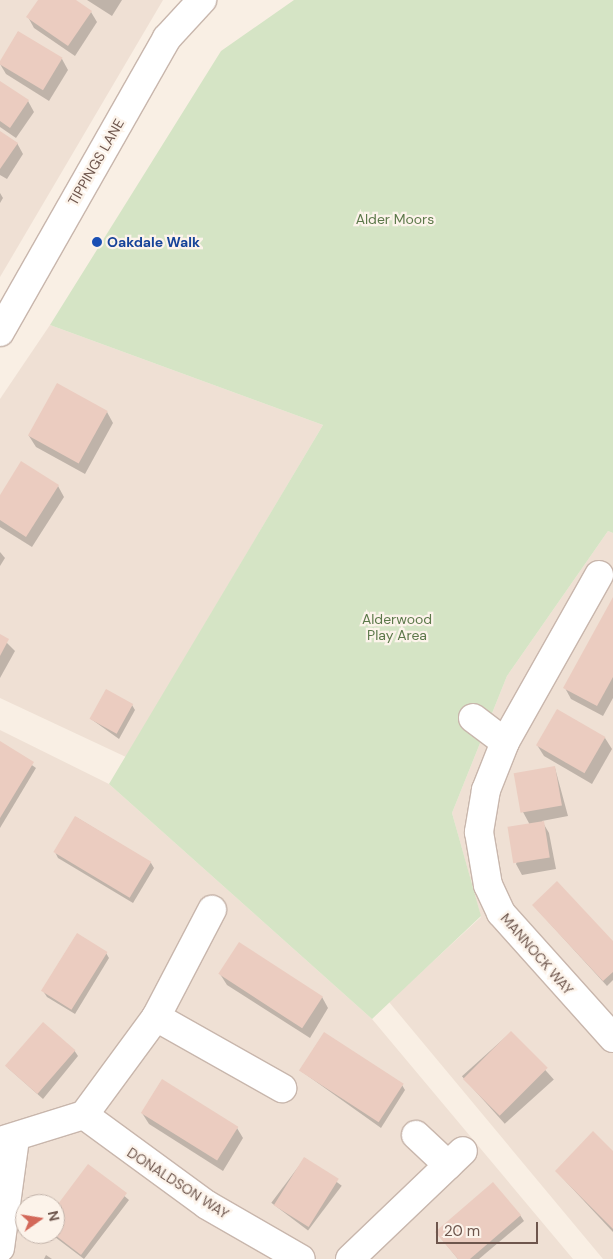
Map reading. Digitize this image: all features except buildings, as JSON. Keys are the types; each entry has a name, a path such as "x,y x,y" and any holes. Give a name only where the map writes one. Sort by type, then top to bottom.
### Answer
{"street":[{"name":"TIPPINGS LANE","path":"0,332 167,38 202,0"},
{"name":"MANNOCK WAY","path":"598,575 505,742 486,790 481,818 480,847 488,885 516,933 613,1038"},
{"path":"473,718 505,742"},
{"path":"0,1248 7,1140 84,1115 156,1017 212,910"},
{"path":"156,1017 282,1088"},
{"name":"DONALDSON WAY","path":"84,1115 207,1205 301,1259"},
{"path":"350,1259 456,1158 416,1135"}],"shaded area":[{"path":"0,0 163,0 0,277"},
{"path":"50,325 323,425 126,757 0,698 0,399"},
{"path":"608,531 613,533 613,1259 603,1259 389,1002 481,917 452,813 507,676"},
{"path":"0,730 109,784 372,1019 573,1259 0,1259"}],"green space":[{"path":"294,0 613,0 613,533 608,531 507,676 452,813 481,916 372,1019 109,784 323,425 50,325 221,51"}],"place":[{"name":"Oakdale Walk","path":"97,242"}],"park label":[{"name":"Alder Moors","path":"395,219"},
{"name":"Alderwood Play Area","path":"397,628"}]}
